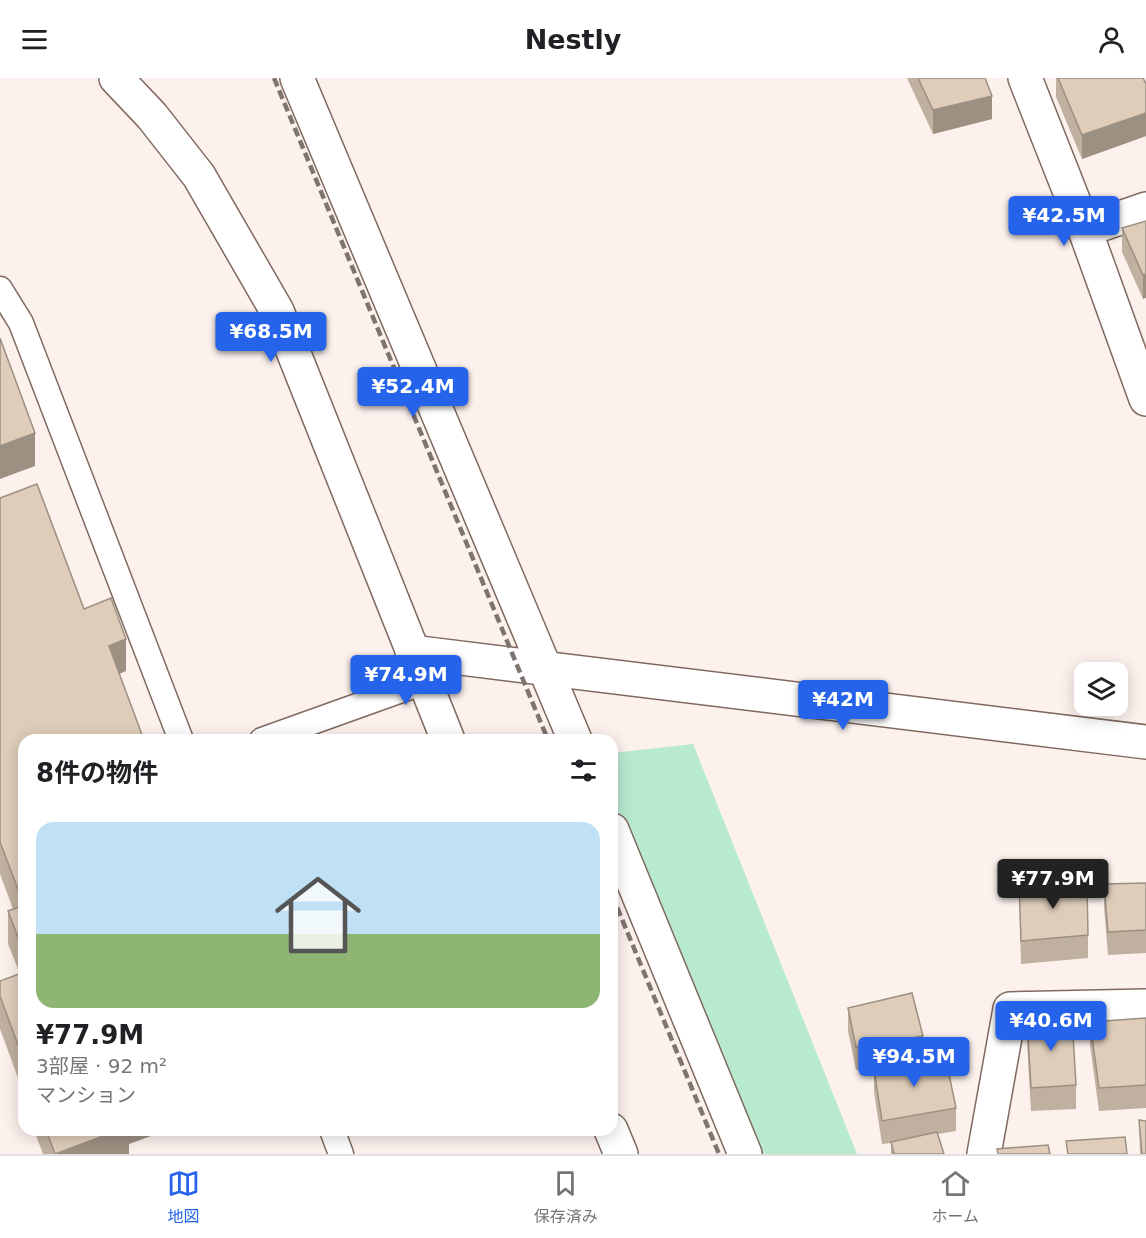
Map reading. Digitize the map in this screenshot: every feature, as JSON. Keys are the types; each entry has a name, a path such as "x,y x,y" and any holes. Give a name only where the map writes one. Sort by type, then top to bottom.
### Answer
{"street":[{"path":"116,78 152,116 200,176 278,311 446,734"},
{"path":"297,78 573,734"},
{"path":"1025,78 1146,399"},
{"path":"1084,230 1146,208"},
{"path":"412,652 1146,742"},
{"path":"618,845 745,1154"},
{"path":"984,1154 1010,1009 1146,1006"},
{"path":"614,1136 621,1154"}],"lane":[{"path":"0,289 21,323 179,734"},
{"path":"279,734 424,682"},
{"path":"334,1136 341,1154"}],"green space":[{"path":"693,744 857,1154 763,1154 618,836 618,752"}],"building":[{"path":"918,78 985,78 992,96 933,110"},
{"path":"1058,78 1143,78 1146,84 1146,113 1082,135"},
{"path":"1146,221 1146,274 1143,275 1122,228"},
{"path":"0,338 35,433 0,446"},
{"path":"37,484 84,609 111,598 126,639 109,646 142,734 18,734 18,889 0,842 0,498"},
{"path":"1019,881 1087,885 1088,935 1021,941"},
{"path":"1146,883 1146,930 1108,932 1104,884"},
{"path":"18,907 18,937 8,911"},
{"path":"18,974 18,1045 0,996 0,981"},
{"path":"912,993 923,1036 856,1047 848,1008"},
{"path":"1035,1015 1072,1018 1076,1085 1031,1088 1027,1019"},
{"path":"1146,1018 1146,1085 1099,1088 1090,1022"},
{"path":"945,1055 956,1108 882,1121 874,1069"},
{"path":"1139,1120 1146,1121 1146,1154 1142,1154"},
{"path":"937,1132 944,1154 894,1154 891,1142"},
{"path":"48,1136 103,1136 55,1154"},
{"path":"1125,1137 1127,1154 1068,1154 1066,1141"},
{"path":"1048,1145 1050,1154 998,1154 997,1149"}],"railway":[{"path":"274,78 546,734"},
{"path":"618,910 719,1154"}]}
